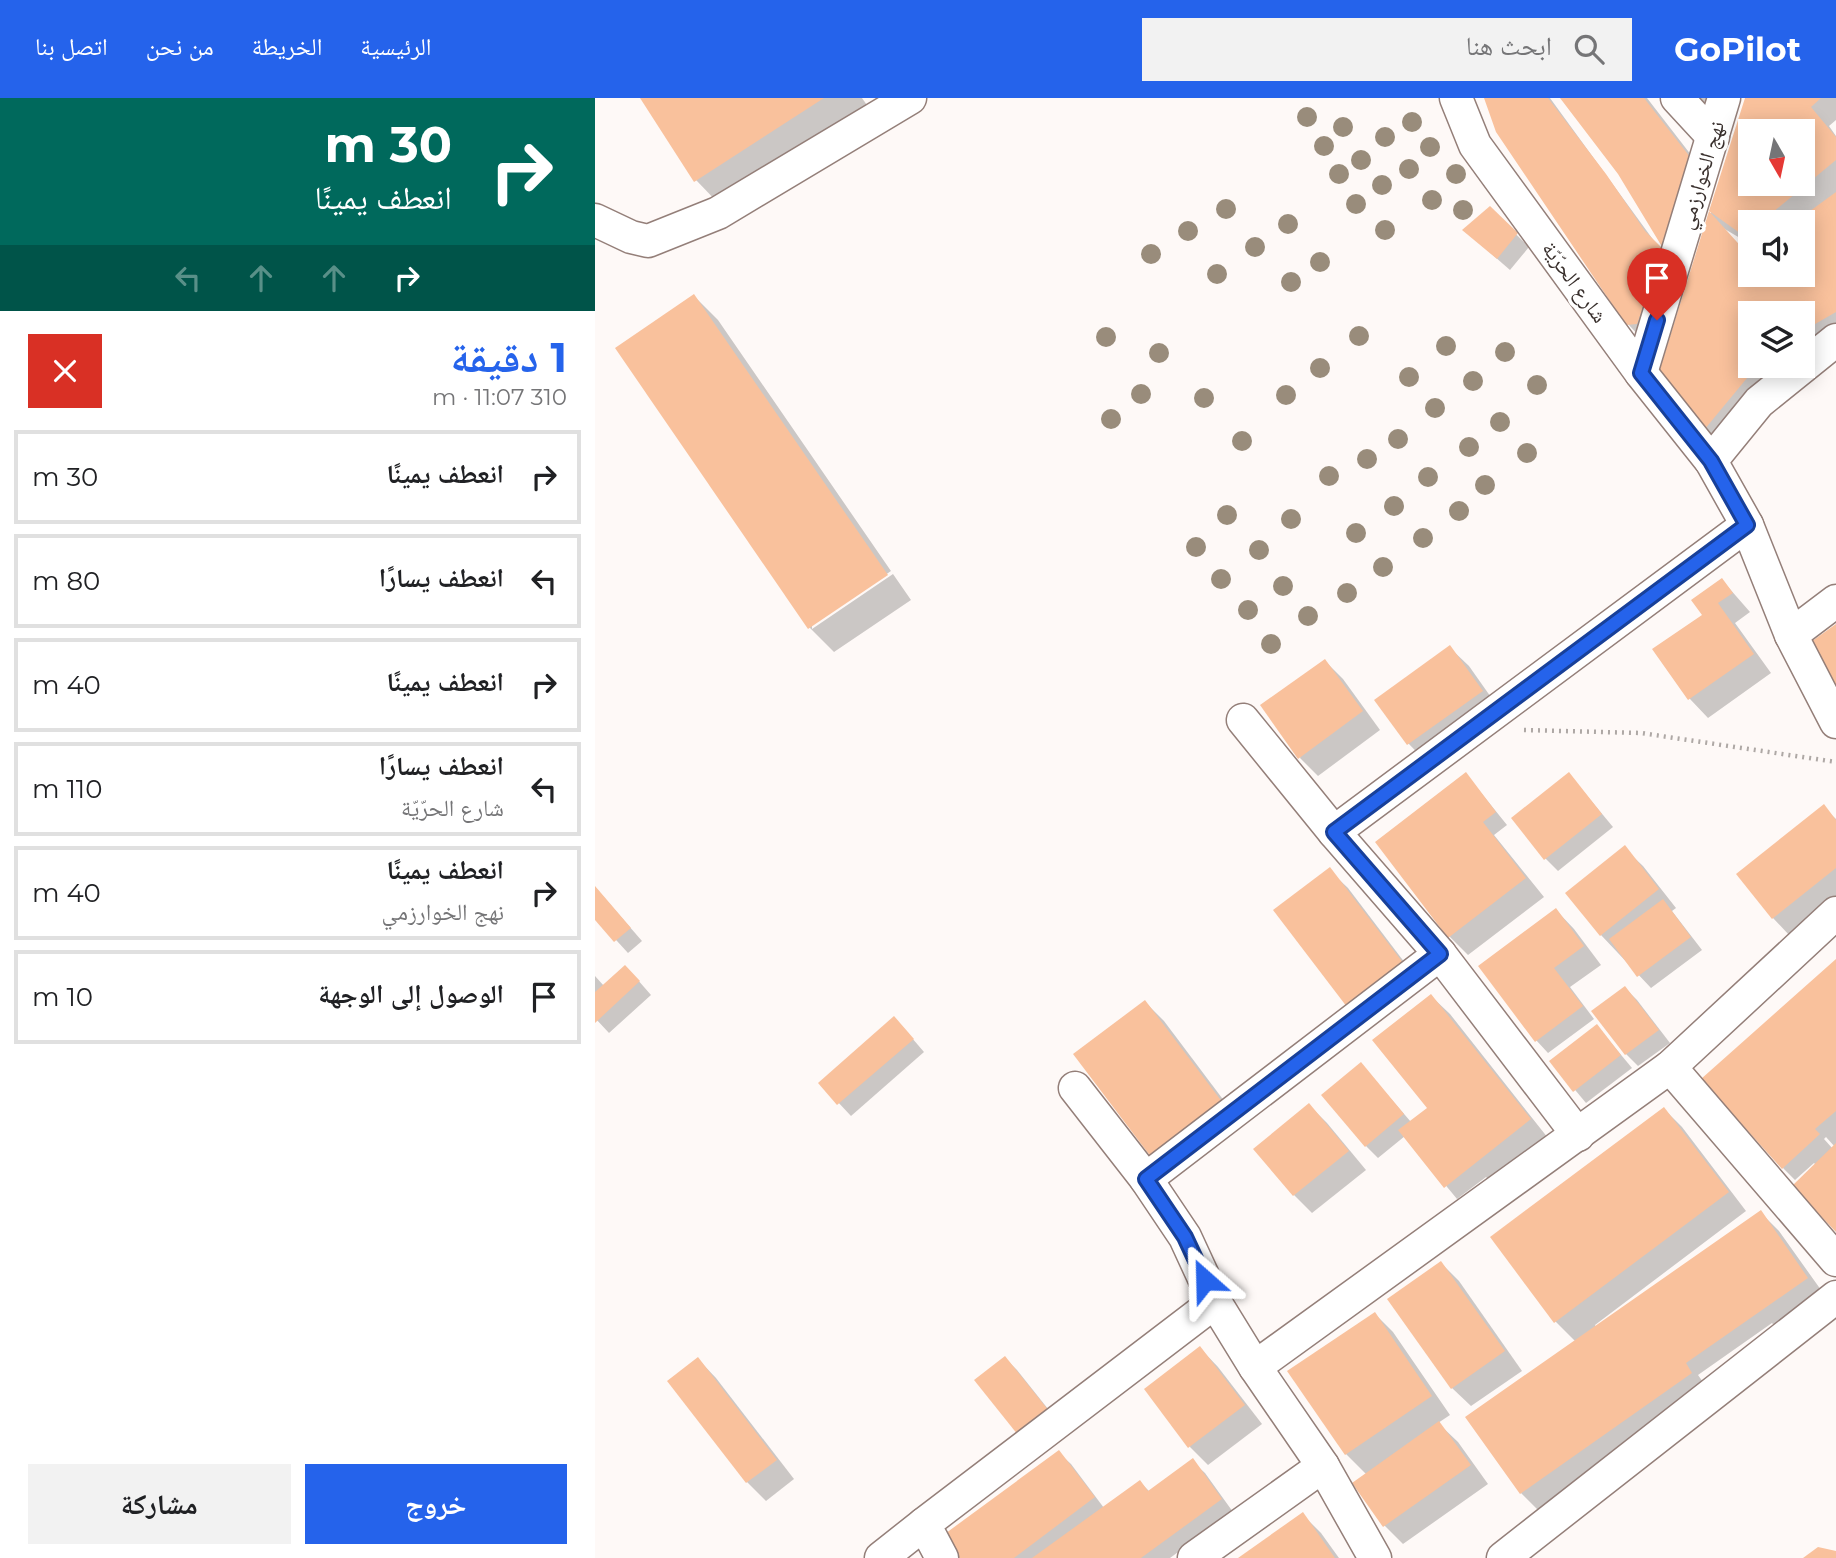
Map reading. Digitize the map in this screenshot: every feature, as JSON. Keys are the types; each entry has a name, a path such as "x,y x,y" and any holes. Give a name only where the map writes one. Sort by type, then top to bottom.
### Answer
{"street":[{"path":"595,220 631,237 648,241 718,213 911,98"},
{"name":"شارع الحرّيّة","path":"1456,98 1475,145 1641,373 1711,461 1747,525 1791,635 1836,722"},
{"path":"1677,98 1713,137"},
{"name":"نهج الخوارزمي","path":"1641,373 1724,98"},
{"path":"1711,461 1759,402 1836,340"},
{"path":"1334,832 1747,525"},
{"path":"1791,635 1836,601"},
{"path":"1243,720 1334,832 1440,954 1577,1135"},
{"path":"1255,1367 1670,1067 1836,913"},
{"path":"1146,1179 1440,954"},
{"path":"1670,1067 1836,1260"},
{"path":"1075,1088 1146,1179 1185,1237 1215,1302 1255,1367 1323,1466 1375,1558"},
{"path":"1503,1558 1836,1297"},
{"path":"881,1558 1215,1302"},
{"path":"1194,1558 1323,1466"},
{"path":"924,1524 942,1558"}],"path":[{"path":"1520,730 1641,733 1836,762"}],"building":[{"path":"640,98 824,98 694,182"},
{"path":"1484,98 1548,98 1645,231 1664,250 1637,324 1626,325 1496,132"},
{"path":"1560,98 1644,98 1694,162 1664,250 1618,174"},
{"path":"1745,98 1821,98 1811,107 1836,137 1836,160 1815,177 1815,119 1738,119"},
{"path":"1738,120 1738,196 1792,196 1776,210 1738,210 1738,232 1709,211"},
{"path":"1836,192 1836,312 1815,324 1815,301 1738,301 1738,378 1747,378 1704,430 1659,372 1709,211 1738,243 1738,287 1815,287 1815,210 1811,210"},
{"path":"1490,206 1518,233 1497,259 1462,230"},
{"path":"694,294 888,575 808,629 615,348"},
{"path":"1722,578 1733,593 1718,603 1754,654 1688,700 1652,649 1702,615 1691,600"},
{"path":"1836,624 1836,687 1808,644"},
{"path":"1450,645 1483,691 1407,745 1374,700"},
{"path":"1325,659 1363,711 1298,759 1260,705"},
{"path":"1466,772 1496,812 1483,822 1526,878 1448,938 1375,842"},
{"path":"1569,772 1602,814 1544,860 1511,818"},
{"path":"1824,804 1836,820 1836,868 1772,919 1736,874"},
{"path":"1625,845 1659,889 1600,936 1565,893"},
{"path":"1330,867 1404,964 1347,1007 1273,910"},
{"path":"595,886 631,928 614,942 595,920"},
{"path":"1663,899 1691,937 1637,977 1609,939"},
{"path":"1556,908 1584,946 1554,968 1583,1006 1535,1042 1478,966"},
{"path":"1836,959 1836,1111 1815,1129 1820,1134 1782,1169 1701,1079"},
{"path":"625,965 640,981 595,1023 595,992"},
{"path":"1625,986 1659,1030 1625,1055 1591,1011"},
{"path":"1431,994 1531,1119 1444,1188 1398,1130 1427,1108 1372,1040"},
{"path":"1145,1000 1223,1103 1151,1157 1073,1054"},
{"path":"894,1016 914,1039 837,1105 818,1083"},
{"path":"1597,1024 1621,1055 1573,1092 1549,1061"},
{"path":"1361,1062 1404,1114 1365,1147 1321,1095"},
{"path":"1309,1103 1349,1151 1293,1196 1253,1149"},
{"path":"1664,1107 1729,1192 1554,1323 1490,1237"},
{"path":"1836,1143 1836,1232 1792,1186"},
{"path":"1761,1210 1808,1278 1686,1363 1692,1373 1520,1494 1465,1417"},
{"path":"1441,1261 1505,1351 1451,1389 1387,1299"},
{"path":"1375,1312 1432,1396 1345,1455 1287,1371"},
{"path":"1200,1346 1245,1405 1188,1448 1144,1389"},
{"path":"1005,1356 1049,1411 1018,1435 974,1380"},
{"path":"698,1357 777,1460 746,1483 667,1381"},
{"path":"1439,1421 1471,1465 1383,1527 1352,1483"},
{"path":"1059,1450 1095,1497 1014,1558 959,1558 942,1536"},
{"path":"1193,1458 1222,1499 1141,1558 1032,1558 1140,1480 1148,1491"},
{"path":"1303,1512 1335,1558 1238,1558"},
{"path":"1818,1547 1836,1551 1836,1558 1803,1558"}],"route":[{"path":"1205,1280 1185,1237 1146,1179 1440,954 1334,832 1747,525 1711,461 1641,373 1657,320"}]}
